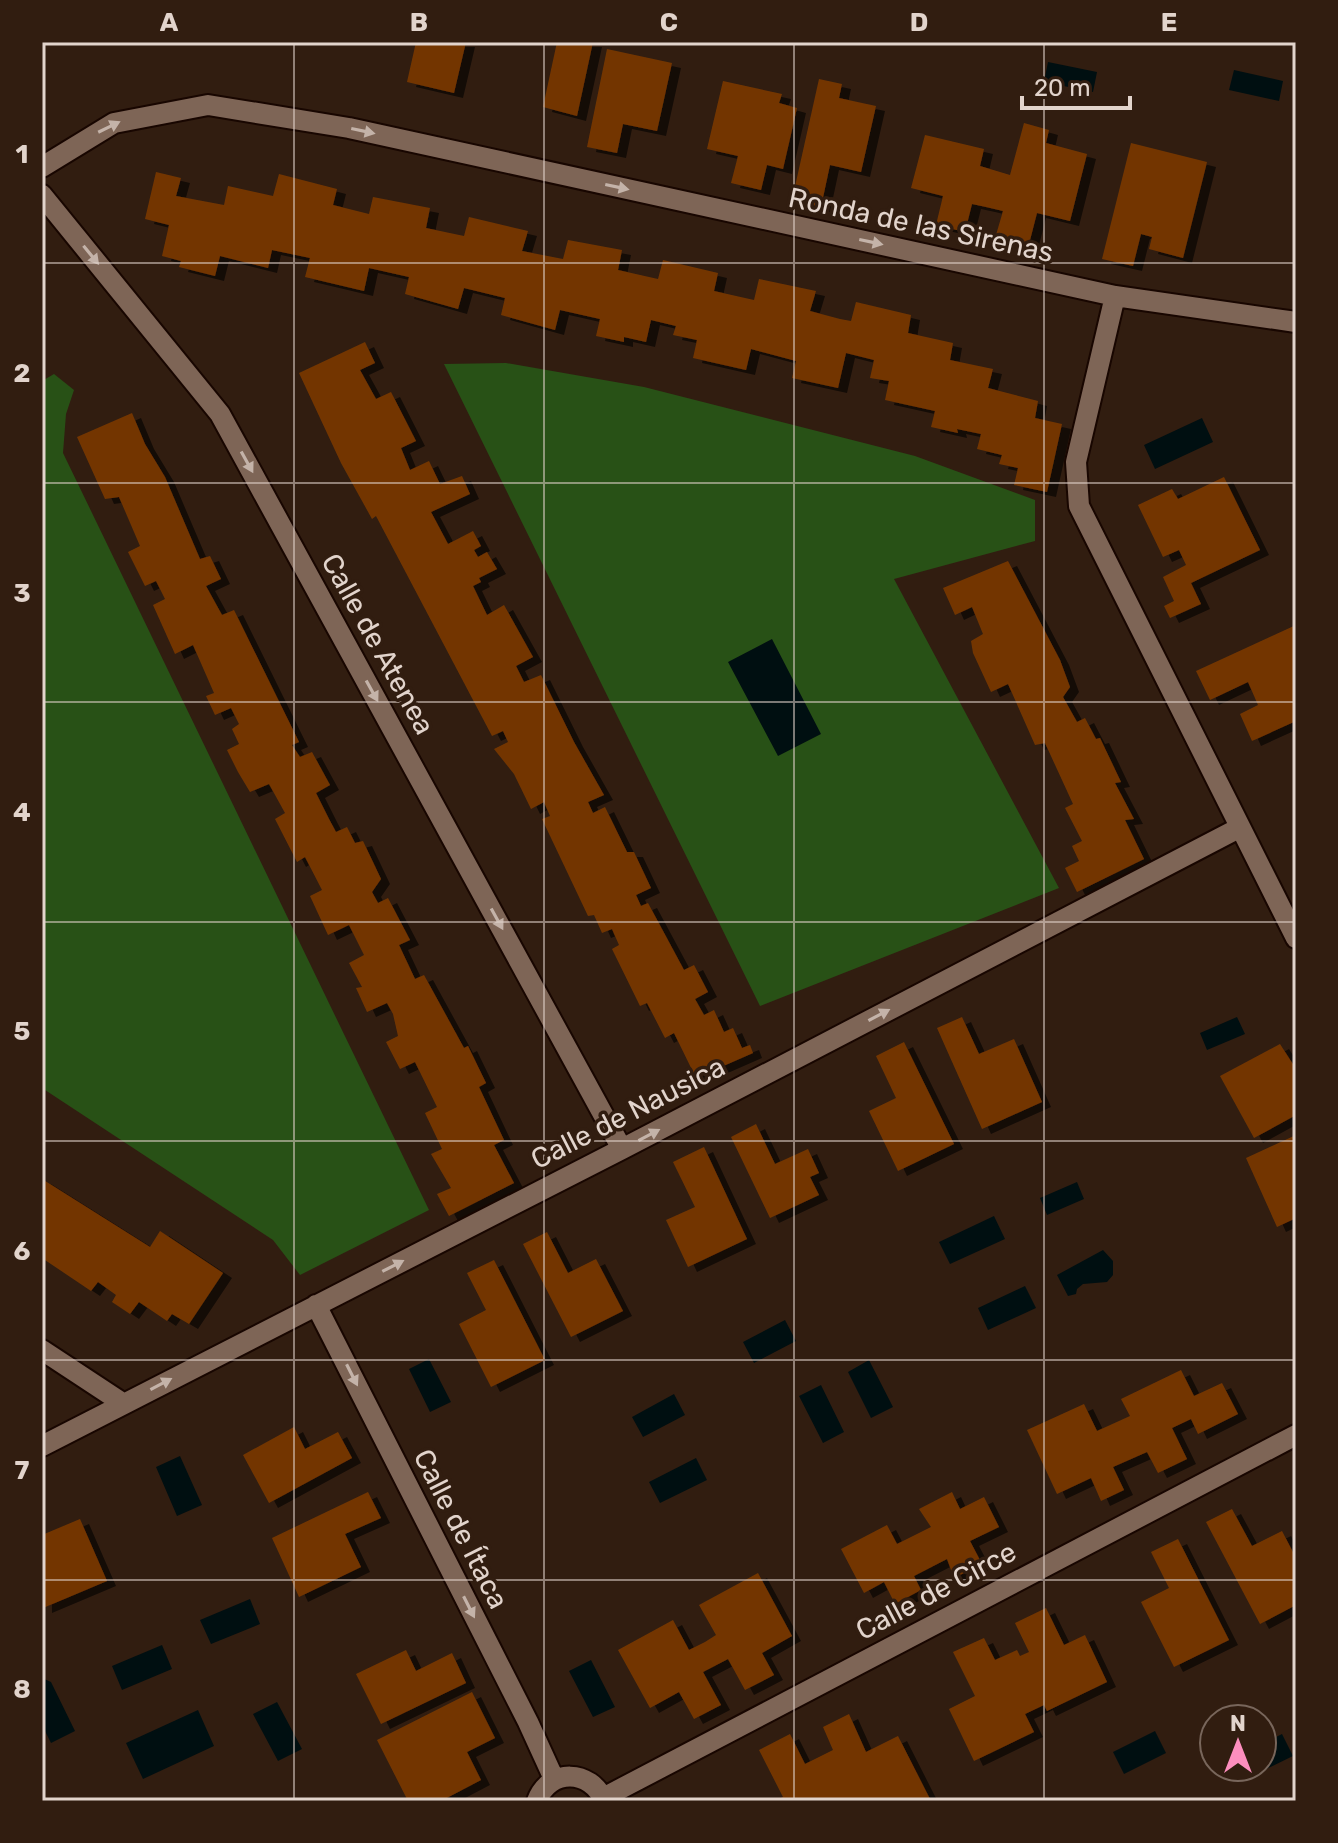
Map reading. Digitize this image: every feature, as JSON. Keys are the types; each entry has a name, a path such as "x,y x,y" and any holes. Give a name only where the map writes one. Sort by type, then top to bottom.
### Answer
{"street":[{"name":"Ronda de las Sirenas","path":"42,167 114,123 208,105 349,128 1115,296 1296,322"},
{"name":"Calle de Atenea","path":"42,195 220,414 622,1149"},
{"path":"1115,296 1076,462 1079,506 1296,938"},
{"name":"Calle de Nausica","path":"42,1446 1239,828"},
{"name":"Calle de Ítaca","path":"316,1305 554,1779"},
{"path":"42,1350 124,1404"},
{"name":"Calle de Circe","path":"603,1800 1296,1435"},
{"path":"537,1801 545,1786 554,1779 573,1776 583,1778 598,1789 603,1800"}],"green space":[{"path":"506,363 644,387 915,456 1035,500 1035,541 894,579 1059,888 760,1006 444,364"},
{"path":"54,374 74,390 66,414 63,453 429,1210 300,1275 273,1240 42,1088 42,381"}],"shaded area":[{"path":"1048,62 1097,72 1093,92 1044,82"},
{"path":"1234,70 1283,81 1279,101 1229,90"},
{"path":"1202,418 1213,442 1155,469 1144,445"},
{"path":"772,639 821,734 778,756 728,662"},
{"path":"1237,1017 1245,1034 1207,1050 1200,1033"},
{"path":"1077,1182 1084,1199 1047,1215 1040,1198"},
{"path":"994,1216 1005,1239 950,1264 939,1242"},
{"path":"1103,1250 1113,1261 1113,1275 1107,1282 1083,1284 1076,1294 1068,1296 1057,1275"},
{"path":"1025,1286 1036,1308 988,1330 978,1308"},
{"path":"785,1320 796,1341 754,1363 743,1342"},
{"path":"429,1359 451,1402 430,1412 409,1369"},
{"path":"869,1360 893,1407 871,1418 848,1372"},
{"path":"821,1385 844,1432 823,1443 799,1396"},
{"path":"674,1394 685,1415 643,1437 632,1417"},
{"path":"180,1456 202,1505 177,1516 156,1467"},
{"path":"696,1458 707,1480 660,1503 649,1482"},
{"path":"250,1599 260,1624 211,1644 200,1620"},
{"path":"162,1645 172,1669 122,1690 112,1666"},
{"path":"591,1660 615,1707 593,1717 569,1671"},
{"path":"42,1678 51,1682 75,1731 51,1743 42,1725"},
{"path":"277,1702 302,1749 278,1761 253,1714"},
{"path":"198,1710 214,1746 143,1779 126,1743"},
{"path":"1155,1731 1166,1753 1124,1774 1113,1752"},
{"path":"1282,1734 1293,1756 1278,1763 1278,1736"}],"building":[{"path":"416,42 466,42 454,93 407,82"},
{"path":"557,42 593,42 577,116 543,107"},
{"path":"607,49 672,63 657,131 623,124 617,153 587,147"},
{"path":"819,79 842,84 839,98 876,106 861,172 830,165 821,207 792,200"},
{"path":"723,81 782,94 779,103 797,108 783,169 767,165 761,190 731,183 738,156 707,149"},
{"path":"1024,123 1049,130 1046,143 1087,154 1070,221 1037,213 1029,244 996,235 1003,211 972,204 965,232 936,225 943,196 911,188 925,135 984,149 980,166 1010,175"},
{"path":"1131,143 1207,162 1183,258 1149,249 1152,237 1141,234 1133,266 1102,259"},
{"path":"156,172 181,178 176,196 224,205 228,186 273,196 279,174 337,189 333,205 369,214 373,197 430,208 426,228 464,236 469,217 528,231 522,251 563,259 568,240 622,250 618,270 658,279 663,260 718,273 714,291 754,300 759,279 816,291 810,311 840,319 851,321 856,302 911,315 908,333 953,343 950,360 993,369 988,388 1038,401 1035,418 1062,424 1047,492 1014,485 1018,468 999,464 1002,455 977,449 981,434 931,427 935,411 885,400 889,381 870,378 874,360 846,353 838,388 792,378 796,361 751,349 746,370 693,358 697,340 673,335 676,326 651,320 646,342 624,337 624,342 596,336 600,319 560,310 555,330 501,315 505,298 464,288 458,309 405,294 409,277 369,268 364,291 305,277 310,258 272,250 268,268 220,256 215,276 179,267 181,261 162,256 169,225 145,219"},
{"path":"365,342 375,363 360,370 376,399 391,392 416,441 401,448 410,470 429,461 440,484 462,476 470,494 431,512 448,544 473,531 481,546 474,550 478,557 487,552 497,569 479,578 481,582 473,586 487,615 504,605 533,657 516,666 524,682 541,675 604,795 588,802 593,813 605,807 627,852 634,852 651,888 636,895 641,906 648,903 684,970 694,965 708,992 695,999 704,1015 714,1010 724,1032 733,1028 742,1048 750,1045 753,1053 696,1078 674,1033 665,1038 647,1003 640,1006 612,949 619,945 612,929 602,933 594,915 588,916 542,819 550,816 544,802 531,809 514,774 494,749 508,742 503,731 492,736 376,516 372,519 341,463 299,373"},
{"path":"132,413 145,444 165,477 200,559 210,556 221,579 206,586 222,615 234,610 299,742 292,745 300,757 312,752 330,785 316,793 329,819 336,832 347,827 355,843 363,841 381,879 372,892 378,903 388,898 410,940 399,945 415,979 424,975 464,1048 468,1046 486,1083 479,1087 504,1140 494,1145 514,1183 449,1216 437,1194 451,1188 431,1154 442,1149 425,1113 437,1107 415,1062 400,1069 386,1042 398,1036 393,1014 387,1003 367,1012 356,988 362,987 349,963 364,955 349,925 328,935 310,896 322,890 305,857 297,862 275,819 285,813 269,784 250,792 238,772 227,750 239,744 232,729 239,724 231,708 215,715 206,696 214,693 193,645 175,654 153,605 165,599 156,581 145,586 128,552 140,546 119,497 105,499 77,437"},
{"path":"1224,477 1260,550 1191,583 1201,604 1170,618 1164,606 1174,601 1163,577 1186,565 1179,550 1163,557 1138,505 1172,489 1178,499"},
{"path":"1008,561 1060,660 1070,687 1063,697 1077,722 1085,718 1096,739 1100,738 1121,782 1115,783 1134,819 1125,820 1144,859 1077,892 1065,868 1079,861 1072,846 1082,841 1065,808 1073,804 1045,743 1035,745 1008,684 991,692 973,653 971,641 983,634 972,607 955,615 943,588"},
{"path":"1296,625 1296,721 1252,741 1240,714 1258,705 1248,682 1210,700 1196,671"},
{"path":"962,1017 979,1054 1014,1039 1042,1102 982,1129 937,1028"},
{"path":"904,1042 954,1144 898,1171 869,1111 896,1098 876,1056"},
{"path":"1280,1044 1296,1069 1296,1115 1254,1138 1220,1076"},
{"path":"756,1124 775,1164 808,1149 819,1173 810,1177 819,1195 770,1218 731,1137"},
{"path":"1296,1135 1296,1218 1277,1227 1246,1158"},
{"path":"704,1147 747,1239 688,1267 666,1220 695,1207 673,1162"},
{"path":"42,1179 150,1247 160,1231 223,1273 189,1324 172,1314 167,1321 139,1302 130,1314 112,1302 116,1295 98,1282 91,1291 42,1258"},
{"path":"547,1232 568,1273 596,1259 623,1311 571,1337 523,1244"},
{"path":"494,1260 545,1360 491,1387 459,1324 486,1310 467,1273"},
{"path":"1181,1370 1194,1396 1222,1383 1238,1414 1198,1434 1191,1419 1172,1428 1187,1459 1158,1473 1147,1452 1113,1467 1124,1490 1101,1501 1091,1478 1057,1494 1027,1430 1084,1404 1097,1431 1130,1416 1121,1399"},
{"path":"294,1427 305,1449 338,1432 352,1458 269,1503 243,1455"},
{"path":"368,1492 381,1518 345,1534 361,1567 299,1597 272,1538"},
{"path":"952,1492 960,1509 984,1497 999,1527 970,1541 982,1564 954,1578 947,1559 914,1576 921,1590 895,1604 884,1582 864,1593 841,1549 887,1525 897,1544 931,1527 919,1509"},
{"path":"1232,1509 1252,1546 1282,1531 1296,1558 1296,1605 1260,1624 1206,1522"},
{"path":"80,1519 107,1581 43,1608 42,1535"},
{"path":"1178,1539 1229,1640 1174,1667 1141,1602 1169,1588 1151,1552"},
{"path":"758,1573 792,1636 762,1653 774,1675 745,1690 728,1659 703,1672 721,1705 694,1719 679,1692 650,1708 618,1650 673,1620 689,1650 705,1642 716,1635 699,1605"},
{"path":"1046,1608 1064,1645 1085,1635 1107,1682 1047,1711 1044,1705 1025,1714 1034,1732 974,1761 949,1709 975,1696 953,1652 984,1638 995,1660 1017,1650 1020,1656 1029,1652 1015,1623"},
{"path":"406,1650 416,1671 452,1653 466,1683 381,1724 356,1674"},
{"path":"472,1692 495,1738 467,1752 481,1780 441,1801 408,1801 377,1740"},
{"path":"849,1714 866,1752 898,1736 931,1801 774,1801 783,1797 759,1750 790,1734 805,1764 833,1750 823,1727"}]}
